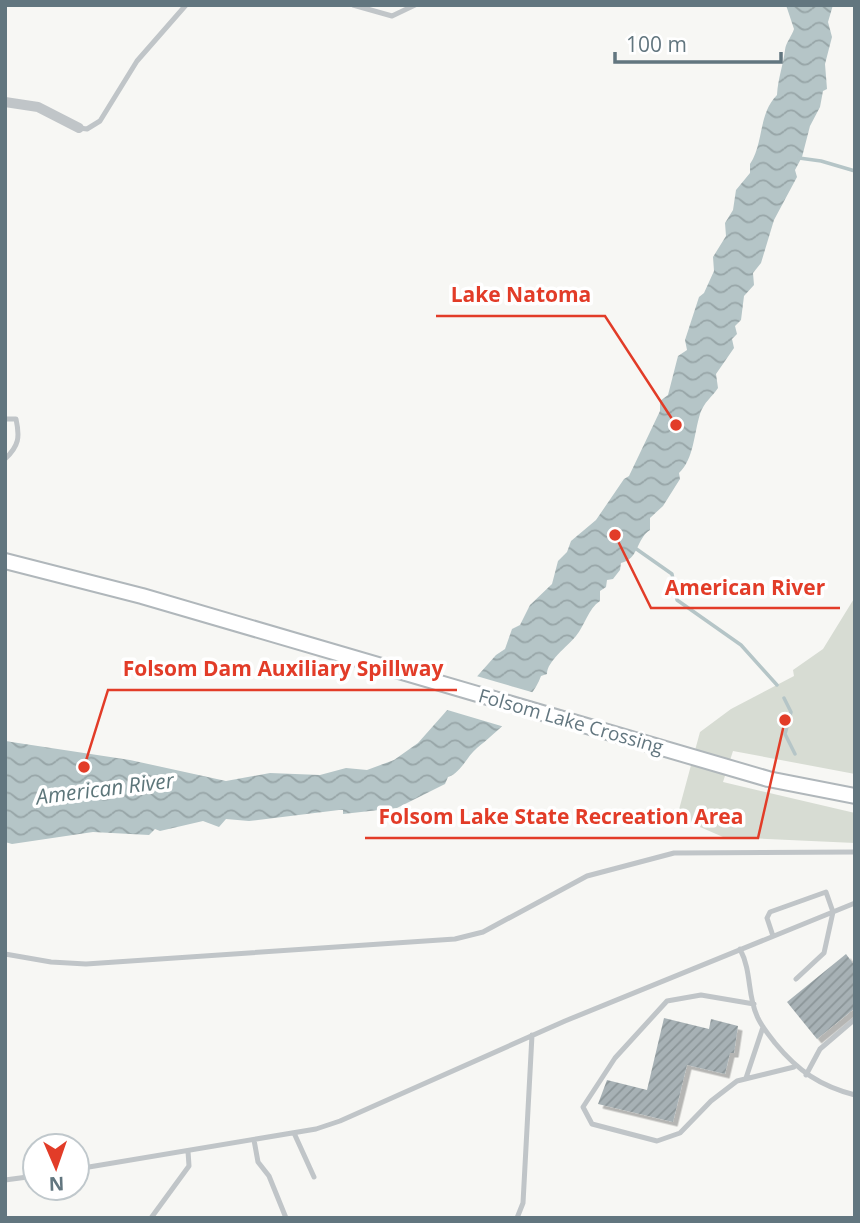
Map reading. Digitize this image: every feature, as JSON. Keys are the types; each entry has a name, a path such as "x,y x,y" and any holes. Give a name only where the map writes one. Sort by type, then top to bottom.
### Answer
{"main road":[{"name":"Folsom Lake Crossing","path":"5,561 82,579 728,767 855,796"}],"street":[{"path":"5,102 38,107 79,128"}],"lane":[{"path":"79,128 92,128 100,121 137,61 186,5"},
{"path":"353,5 392,16 415,5"},
{"path":"5,419 16,419 20,435 15,449 5,459"},
{"path":"5,954 51,962 86,964 455,939 483,932 587,876 674,853 855,852"},
{"path":"773,936 767,918 770,912 820,891 826,891 833,912 824,953 796,979"},
{"path":"91,1167 294,1133 340,1121 533,1035 855,903"},
{"path":"740,948 749,966 754,1004 763,1027 794,1067 826,1087 855,1096"},
{"path":"754,1004 701,995 667,1001 615,1058 583,1107 592,1124 657,1141 680,1133 711,1101 746,1078 794,1067"},
{"path":"806,1075 820,1049 855,1019"},
{"path":"746,1078 763,1027"},
{"path":"517,1218 523,1203 533,1035"},
{"path":"294,1133 314,1177"},
{"path":"254,1140 258,1162 269,1176 286,1218"},
{"path":"151,1218 188,1166 188,1151"}],"shaded area":[{"path":"855,597 855,774 733,751 723,782 855,813 855,843 723,837 677,817 700,732 731,709 794,676 793,670 823,649"}],"water":[{"path":"786,5 833,5 828,22 832,37 825,64 827,89 823,91 820,107 810,126 802,157 795,170 797,177 774,220 761,263 753,273 754,285 744,296 741,320 735,326 737,334 732,339 734,348 716,374 718,388 702,410 691,453 679,473 680,479 663,506 650,518 650,530 631,557 621,563 620,570 613,579 607,580 606,587 600,591 600,601 592,608 579,632 554,659 547,674 541,676 514,715 473,751 457,772 448,777 445,784 397,808 343,814 343,810 339,810 249,821 226,819 219,827 203,821 160,831 155,829 149,835 93,832 12,844 5,842 5,741 130,760 226,781 270,773 320,775 346,768 367,770 394,760 418,743 496,655 505,649 512,629 520,625 530,605 552,584 558,561 567,552 571,541 596,520 624,479 629,476 660,411 660,401 668,395 678,356 687,350 685,340 699,297 704,293 714,271 713,257 726,236 725,223 733,210 736,190 750,173 750,164 767,111 777,95 786,47 794,29"}],"pier":[{"path":"473,675 535,693 508,728 444,709"}],"building":[{"path":"846,954 855,966 855,1008 817,1039 787,1002"},
{"path":"664,1018 709,1029 711,1019 738,1026 734,1053 730,1053 725,1074 687,1065 673,1122 598,1104 607,1080 647,1090"}],"waterway":[{"path":"799,158 855,171"},
{"path":"635,548 672,574 677,600 741,645 777,685"},
{"path":"784,698 791,712 785,734 795,754"}],"place":[{"name":"Lake Natoma","path":"676,425"},
{"name":"American River","path":"615,535"},
{"name":"Folsom Lake State Recreation Area","path":"785,720"},
{"name":"Folsom Dam Auxiliary Spillway","path":"84,767"}]}
